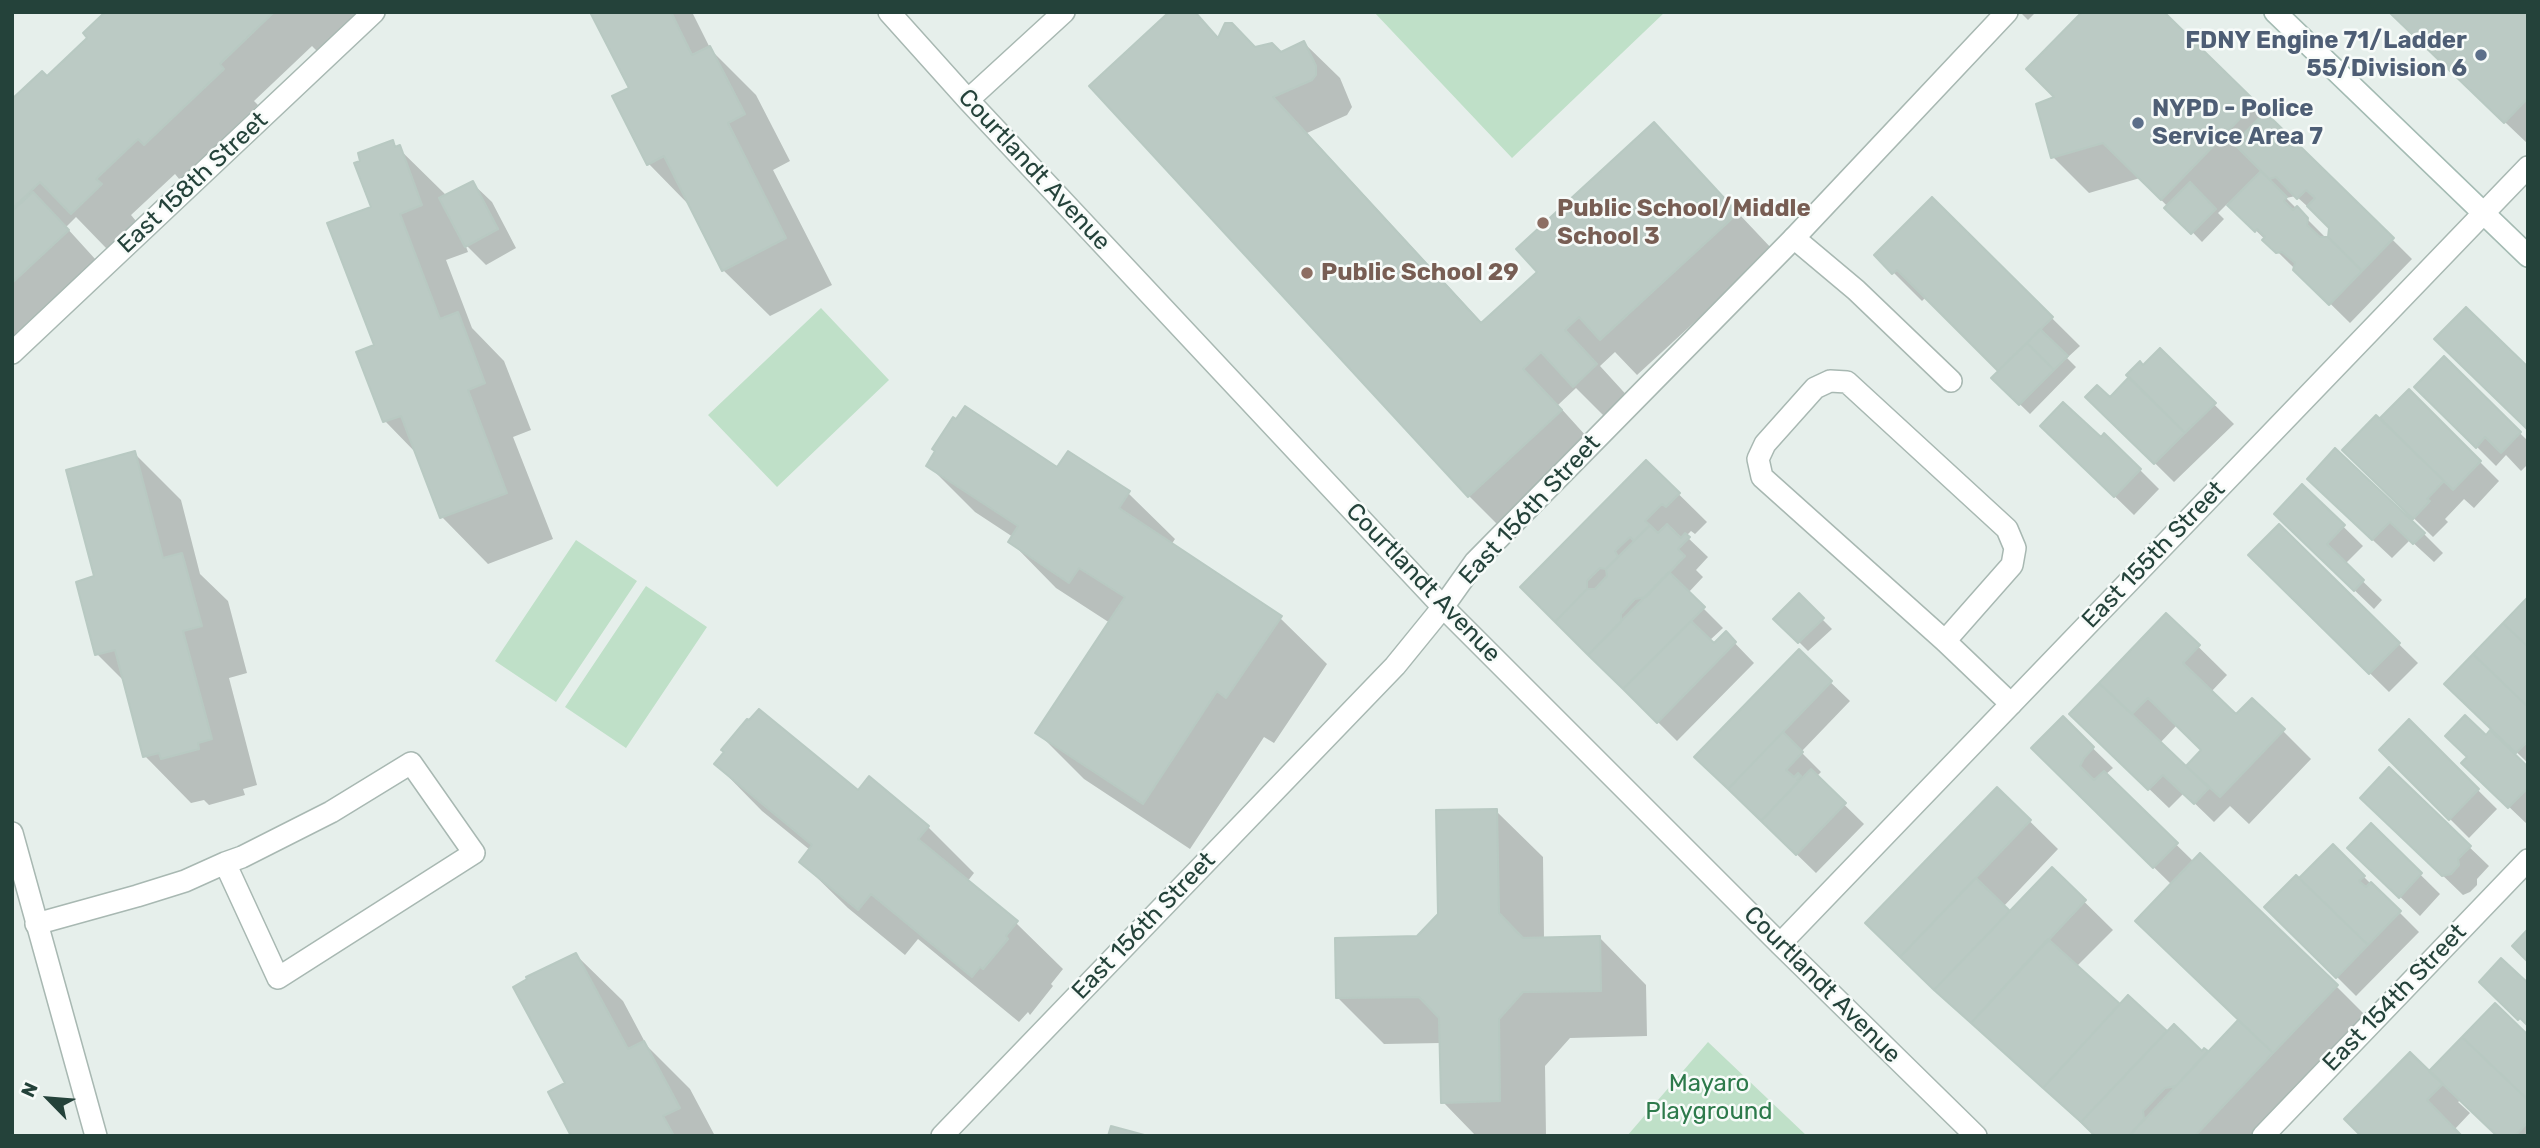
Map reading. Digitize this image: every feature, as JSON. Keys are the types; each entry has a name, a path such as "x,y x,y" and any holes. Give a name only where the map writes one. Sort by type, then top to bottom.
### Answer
{"street":[{"name":"East 158th Street","path":"12,353 374,12"},
{"name":"Courtlandt Avenue","path":"889,12 968,100 1443,607 1976,1136"},
{"path":"968,100 1064,12"},
{"name":"East 156th Street","path":"942,1136 1395,666 1475,562 1794,238 2007,12"},
{"path":"2275,12 2528,256"},
{"name":"East 155th Street","path":"1780,944 2528,167"},
{"path":"1794,238 1856,290 1951,381"},
{"path":"1945,640 2012,565 2015,548 2007,529 1847,382 1830,381 1815,388 1765,444 1758,459 1762,477 1945,640 2011,704"},
{"path":"36,923 185,881 331,812 411,763 474,853 278,978 225,863"},
{"path":"12,833 96,1136"},
{"name":"East 154th Street","path":"2263,1136 2528,860"}],"green space":[{"path":"1374,12 1665,12 1512,158"},
{"path":"821,308 889,380 777,487 708,415"},
{"path":"576,540 637,581 556,702 495,661"},
{"path":"646,586 707,627 626,748 565,707"},
{"name":"Mayaro Playground","path":"1708,1042 1807,1136 1627,1136"}],"building":[{"path":"105,12 274,12 220,64 224,69 144,145 138,139 96,179 102,184 71,214 40,182 12,209 12,99 42,71 47,76 87,38 83,33"},
{"path":"590,12 671,12 692,55 710,46 745,114 728,123 786,238 722,271 664,156 647,165 612,96 629,88"},
{"path":"1169,12 1195,12 1218,38 1225,23 1232,23 1255,47 1272,43 1281,52 1304,41 1316,66 1316,75 1312,80 1273,97 1481,323 1537,272 1516,249 1654,122 1738,213 1600,340 1579,317 1565,330 1597,364 1573,387 1541,352 1523,369 1562,410 1468,497 1089,86"},
{"name":"NYPD - Police Service Area 7","path":"2082,12 2164,12 2256,102 2161,200 2103,143 2051,158 2036,104 2054,97 2026,69"},
{"name":"FDNY Engine 71/Ladder 55/Division 6","path":"2389,12 2528,12 2528,98 2504,123"},
{"path":"2265,112 2394,238 2362,271 2328,237 2329,228 2307,206 2315,198 2306,190 2297,199 2276,177 2269,179 2234,144"},
{"path":"393,140 395,147 400,145 422,205 400,214 440,319 458,312 485,383 468,390 507,493 440,518 401,416 383,422 356,352 374,345 327,223 371,207 354,163 360,161 358,153"},
{"path":"2261,171 2287,197 2284,201 2293,210 2297,206 2308,218 2307,225 2320,237 2328,237 2362,271 2329,305 2293,270 2295,263 2282,252 2276,253 2262,240 2265,237 2257,229 2255,232 2227,205"},
{"path":"473,181 498,229 465,247 439,198"},
{"path":"2190,182 2216,209 2191,234 2164,208"},
{"path":"33,192 69,230 12,283 12,211"},
{"path":"1932,197 2053,317 1998,371 1897,270 1892,274 1874,255"},
{"path":"2466,307 2528,367 2528,430 2434,339"},
{"path":"2040,329 2068,356 2054,370 2027,343"},
{"path":"2027,343 2054,370 2019,405 1991,378"},
{"path":"2160,348 2216,403 2185,433 2126,375 2140,361 2143,365"},
{"path":"2444,356 2521,432 2501,453 2485,437 2476,448 2414,387"},
{"path":"2129,377 2185,433 2154,464 2085,397 2097,385 2110,397"},
{"path":"2409,389 2481,461 2453,490 2380,418"},
{"path":"2063,402 2101,437 2104,433 2141,469 2114,497 2040,426"},
{"path":"965,406 1057,467 1068,451 1130,491 1119,508 1282,616 1226,698 1217,691 1143,804 1035,733 1125,597 1079,568 1069,583 1008,542 1018,526 926,466 935,451 932,449 953,417 956,419"},
{"path":"2376,415 2444,481 2413,519 2342,450"},
{"path":"2335,448 2425,533 2413,544 2390,522 2372,540 2307,479"},
{"path":"135,451 163,558 182,553 202,626 183,631 212,739 198,743 199,749 161,759 159,753 143,757 115,650 95,655 76,582 94,576 66,470"},
{"path":"1646,460 1680,493 1666,507 1662,504 1645,521 1650,525 1634,541 1630,537 1615,551 1618,557 1606,569 1600,568 1587,581 1587,589 1555,622 1520,587"},
{"path":"2302,484 2345,525 2327,544 2364,580 2354,591 2274,514"},
{"path":"1667,524 1681,538 1685,533 1690,537 1678,549 1685,556 1646,597 1635,599 1621,614 1621,622 1588,655 1555,622 1587,589 1595,589 1607,576 1606,569 1650,525 1658,533"},
{"path":"2279,524 2400,643 2369,674 2248,555"},
{"path":"1669,572 1705,607 1623,689 1588,655"},
{"path":"1799,593 1824,618 1798,643 1773,619"},
{"path":"2528,597 2528,647 2503,623"},
{"path":"2166,613 2200,645 2183,663 2236,714 2252,698 2285,729 2220,797 2186,766 2201,750 2148,698 2132,714 2099,683"},
{"path":"1691,621 1714,643 1726,631 1736,642 1657,723 1623,689"},
{"path":"2503,623 2528,647 2528,707 2473,654"},
{"path":"1799,649 1832,681 1728,789 1694,757"},
{"path":"2473,654 2528,707 2528,741 2516,753 2444,684"},
{"path":"2099,683 2209,788 2194,804 2163,775 2148,790 2069,714"},
{"path":"759,709 858,790 869,776 929,826 918,839 1018,921 1006,936 1008,939 983,969 980,967 972,977 871,894 858,910 799,862 812,845 714,764 724,752 721,750"},
{"path":"2465,715 2486,735 2490,730 2528,767 2528,788 2508,808 2461,763 2467,757 2445,736"},
{"path":"2063,716 2094,747 2080,766 2094,780 2104,771 2178,843 2153,868 2031,748"},
{"path":"2409,719 2479,789 2449,820 2379,750"},
{"path":"1783,732 1803,752 1786,770 1794,777 1798,773 1801,776 1761,821 1728,789"},
{"path":"2389,767 2471,846 2458,859 2459,865 2451,874 2442,876 2360,798"},
{"path":"1811,769 1846,803 1796,855 1761,821"},
{"path":"1997,787 2031,820 1900,957 1865,923"},
{"path":"1497,809 1499,913 1523,938 1600,936 1601,991 1523,992 1499,1019 1500,1101 1441,1103 1439,1018 1419,997 1336,998 1335,938 1417,936 1438,914 1436,810"},
{"path":"2371,823 2422,873 2399,898 2347,848"},
{"path":"2333,844 2365,876 2359,881 2366,887 2371,882 2401,911 2368,945 2299,878"},
{"path":"2200,853 2338,985 2273,1053 2135,921"},
{"path":"2052,867 2086,900 1971,1023 1934,990"},
{"path":"2296,875 2368,945 2336,978 2264,907"},
{"path":"1976,878 2010,911 1934,990 1900,957"},
{"path":"2528,929 2528,962 2512,946"},
{"path":"2048,939 2120,1004 2043,1088 1971,1023"},
{"path":"576,953 628,1049 644,1041 680,1108 663,1116 674,1136 571,1136 548,1092 565,1083 513,987 527,979 526,977"},
{"path":"2501,958 2528,983 2528,1026 2520,1018 2518,1020 2479,982"},
{"path":"2128,995 2167,1031 2081,1122 2043,1088"},
{"path":"2495,1003 2528,1035 2528,1100 2462,1037"},
{"path":"2238,1020 2273,1053 2195,1136 2129,1136"},
{"path":"2174,1024 2202,1051 2204,1048 2208,1051 2176,1086 2165,1088 2143,1111 2144,1119 2129,1136 2095,1136 2081,1122"},
{"path":"2462,1037 2528,1100 2528,1122 2515,1136 2497,1136 2429,1071"},
{"path":"2410,1052 2443,1084 2427,1100 2462,1136 2361,1136 2344,1119"},
{"path":"1111,1126 1148,1136 1108,1136"}],"place":[{"name":"FDNY Engine 71/Ladder 55/Division 6","path":"2481,55"},
{"name":"NYPD - Police Service Area 7","path":"2138,123"},
{"name":"Public School/Middle School 3","path":"1543,223"},
{"name":"Public School 29","path":"1307,273"}]}
